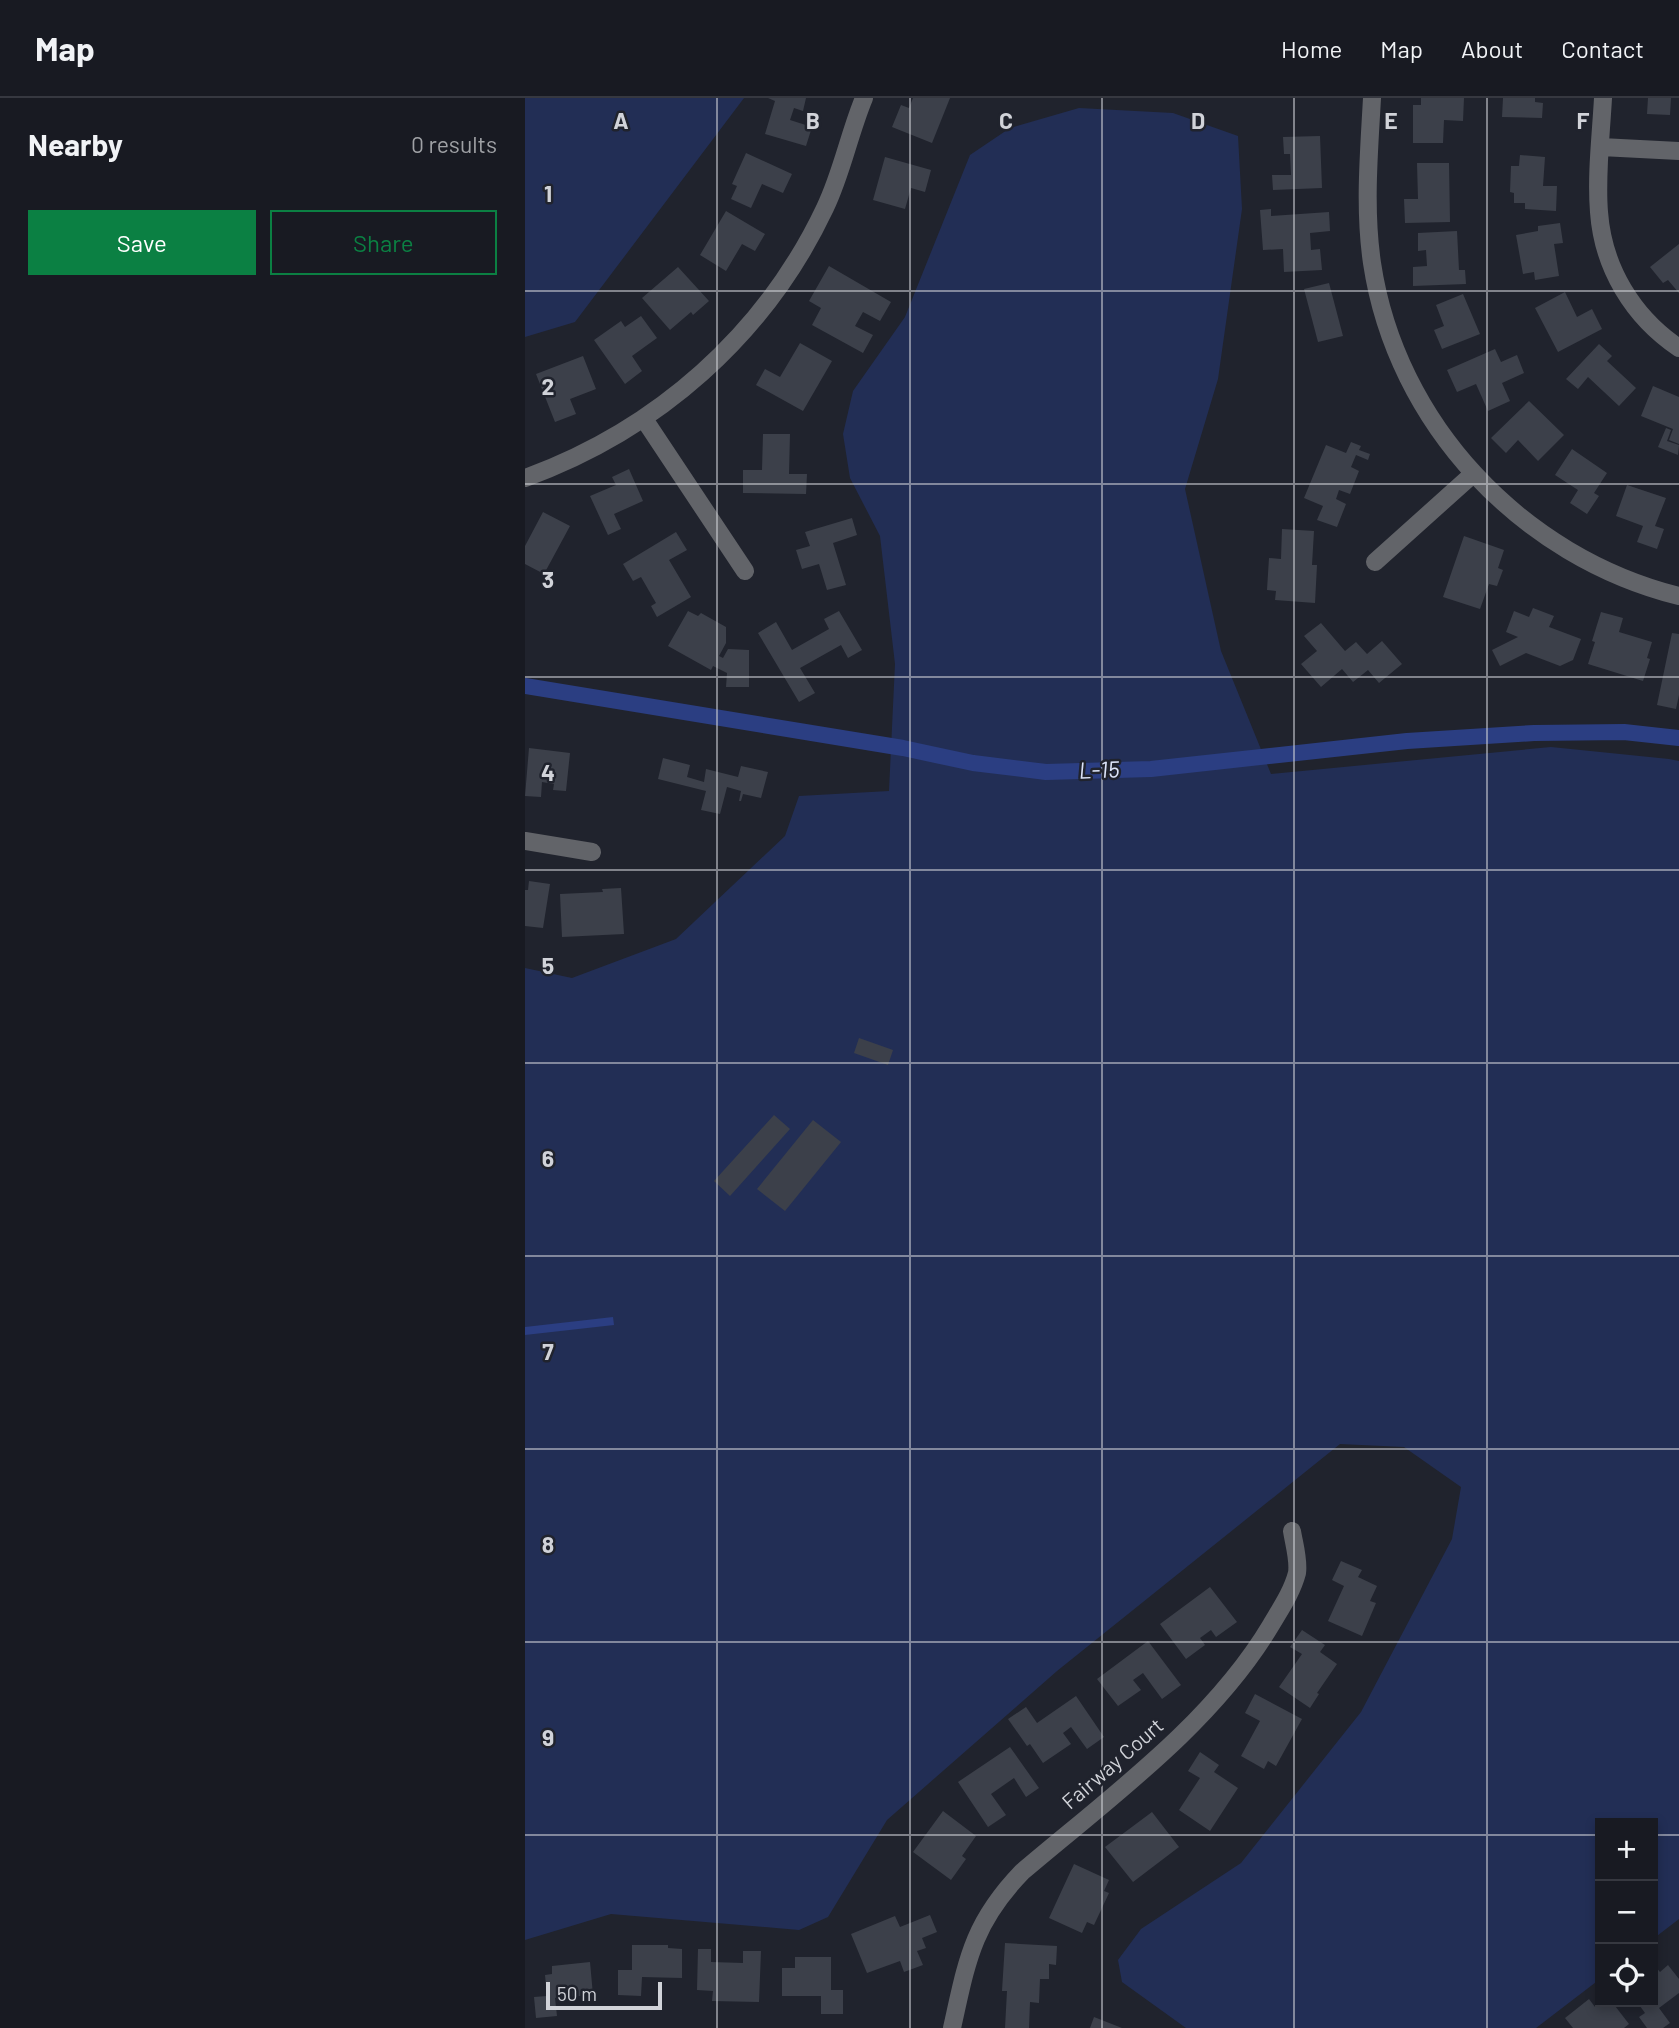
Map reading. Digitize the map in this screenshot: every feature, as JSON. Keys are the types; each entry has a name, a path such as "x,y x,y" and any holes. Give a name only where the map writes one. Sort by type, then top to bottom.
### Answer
{"street":[{"path":"525,478 607,441 644,419 707,370 737,340 790,272 826,207 864,98"},
{"path":"1372,98 1367,195 1373,266 1395,349 1427,413 1473,474 1507,507 1541,534 1573,554 1624,579 1679,596"},
{"path":"1603,98 1599,214 1609,262 1626,296 1642,316 1657,332 1679,348"},
{"path":"1601,147 1679,151"},
{"path":"644,419 745,571"},
{"path":"1375,562 1473,474"},
{"path":"525,841 592,852"},
{"name":"Fairway Court","path":"952,2028 967,1961 976,1936 988,1912 1004,1891 1022,1872 1166,1750 1201,1715 1257,1648 1292,1590 1298,1569 1292,1531"}],"shaded area":[{"path":"525,98 744,98 575,322 525,337"},
{"path":"1079,108 1173,113 1238,136 1242,209 1218,379 1185,489 1221,651 1271,774 1551,747 1679,761 1679,1919 1658,1935 1658,1818 1595,1818 1595,1983 1536,2028 1186,2028 1122,1982 1118,1960 1141,1929 1241,1863 1361,1712 1452,1539 1461,1487 1404,1447 1340,1444 1057,1671 887,1820 828,1917 799,1930 611,1914 525,1940 525,968 572,978 676,939 785,836 799,796 889,791 895,664 880,536 850,478 843,434 853,391 905,317 970,155 1010,128"},
{"path":"613,1317 614,1325 525,1335 525,1327"}],"building":[{"path":"768,98 806,98 803,111 794,108 790,120 812,127 806,146 765,134 775,101"},
{"path":"913,98 950,98 932,143 892,127 901,105 909,108"},
{"path":"1421,98 1464,98 1463,121 1444,120 1443,143 1413,143 1413,105 1421,105"},
{"path":"1503,98 1535,98 1535,102 1543,103 1542,118 1502,117"},
{"path":"1648,98 1671,98 1670,115 1647,114"},
{"path":"1320,136 1322,188 1273,190 1272,175 1291,175 1290,154 1284,154 1283,137"},
{"path":"746,153 792,174 783,193 762,184 751,208 731,199 737,186 732,184"},
{"path":"1520,155 1545,157 1543,186 1557,186 1556,211 1525,209 1525,203 1514,203 1514,193 1510,192 1511,166 1519,166"},
{"path":"885,157 931,170 925,192 911,188 905,209 873,200"},
{"path":"1417,163 1449,163 1450,222 1405,223 1404,199 1418,199"},
{"path":"1271,209 1271,216 1329,212 1330,231 1310,233 1311,250 1320,249 1322,270 1284,272 1283,249 1263,250 1260,210"},
{"path":"726,211 765,234 755,251 742,244 726,271 700,255"},
{"path":"1560,223 1563,243 1554,244 1559,276 1535,280 1534,272 1523,274 1516,235 1538,231 1538,226"},
{"path":"1457,231 1459,270 1465,270 1466,284 1413,286 1413,267 1427,266 1426,250 1418,251 1418,233"},
{"path":"1679,244 1679,293 1668,280 1663,283 1650,267"},
{"path":"829,266 891,302 880,321 863,312 855,326 873,335 863,353 812,325 821,308 809,301"},
{"path":"678,267 709,301 670,330 642,298"},
{"path":"1329,283 1343,336 1318,342 1304,289"},
{"path":"1565,292 1577,317 1592,309 1602,329 1558,352 1535,308"},
{"path":"1463,294 1480,334 1442,349 1434,330 1444,326 1436,305"},
{"path":"641,316 657,338 632,356 642,371 625,384 594,340 621,321 625,327"},
{"path":"800,343 832,361 803,411 756,385 765,369 780,377"},
{"path":"1599,344 1612,356 1607,361 1636,388 1619,406 1588,377 1578,389 1566,379"},
{"path":"1495,349 1501,362 1517,355 1524,373 1502,383 1510,401 1488,411 1476,384 1457,392 1447,370"},
{"path":"583,356 596,389 570,399 576,414 555,422 536,374"},
{"path":"1653,386 1679,397 1679,444 1669,440 1673,429 1641,416"},
{"path":"1529,401 1564,435 1538,461 1518,440 1506,453 1491,438"},
{"path":"1666,428 1671,430 1667,441 1679,445 1678,455 1658,447"},
{"path":"763,434 790,434 789,474 807,474 806,494 743,493 743,470 762,470"},
{"path":"1351,442 1361,446 1359,450 1370,454 1368,460 1356,455 1351,467 1359,471 1350,494 1339,490 1336,499 1346,504 1337,527 1317,520 1323,506 1304,498 1326,445 1346,453"},
{"path":"1572,449 1607,473 1594,493 1599,496 1587,514 1570,503 1578,490 1555,475"},
{"path":"629,469 643,501 614,514 621,529 608,535 590,496 616,485 612,477"},
{"path":"1627,485 1666,498 1655,526 1664,529 1657,549 1637,542 1643,526 1616,516"},
{"path":"543,512 570,526 544,574 525,564 525,546"},
{"path":"852,518 857,535 833,543 846,585 827,590 819,564 802,569 796,550 810,546 805,532"},
{"path":"1282,529 1314,531 1312,565 1317,565 1315,603 1275,600 1276,591 1267,590 1269,558 1281,559"},
{"path":"676,532 687,550 669,560 691,597 657,617 651,606 656,603 641,577 633,581 623,564"},
{"path":"1464,536 1504,550 1498,568 1503,570 1497,586 1489,584 1480,609 1443,597"},
{"path":"1533,608 1554,616 1549,627 1581,639 1573,660 1560,666 1526,653 1500,666 1492,650 1518,637 1506,632 1514,611 1529,617"},
{"path":"688,611 698,616 701,613 726,627 726,643 719,656 723,658 728,649 749,650 749,687 726,687 727,673 713,666 711,670 668,646"},
{"path":"839,611 862,650 848,658 841,645 800,668 815,693 799,702 758,633 776,622 792,650 829,629 824,619"},
{"path":"1601,612 1623,618 1619,632 1652,642 1643,681 1588,664"},
{"path":"1321,623 1345,651 1356,642 1367,654 1382,641 1402,664 1379,683 1368,670 1353,682 1342,669 1321,687 1301,664 1317,651 1304,636"},
{"path":"1672,633 1679,634 1679,695 1676,709 1657,705"},
{"path":"529,748 570,753 566,791 553,790 554,784 542,782 541,797 525,796"},
{"path":"663,758 690,765 687,777 704,782 706,769 738,777 741,766 768,772 761,798 743,794 739,801 741,791 727,787 720,814 701,810 706,791 658,779"},
{"path":"529,881 550,884 543,928 525,926 525,890 528,890"},
{"path":"621,888 624,934 562,937 560,894 603,892 602,889"},
{"path":"859,1038 893,1050 888,1065 854,1053"},
{"path":"774,1115 790,1129 730,1196 714,1181"},
{"path":"813,1120 841,1142 785,1211 757,1189"},
{"path":"1341,1561 1362,1570 1358,1577 1377,1586 1370,1601 1376,1603 1362,1636 1328,1621 1344,1586 1332,1580"},
{"path":"1210,1587 1237,1622 1216,1637 1211,1630 1200,1638 1205,1645 1186,1659 1160,1624"},
{"path":"1302,1630 1325,1645 1320,1652 1337,1664 1310,1708 1279,1687 1302,1654 1290,1647"},
{"path":"1148,1641 1181,1685 1162,1699 1143,1673 1133,1680 1141,1690 1118,1706 1097,1679"},
{"path":"1255,1694 1302,1719 1276,1766 1268,1761 1264,1769 1241,1756 1260,1721 1245,1713"},
{"path":"1076,1696 1104,1737 1087,1749 1071,1727 1063,1733 1071,1744 1043,1763 1008,1719 1026,1707 1037,1723"},
{"path":"1010,1747 1039,1788 1026,1797 1014,1778 991,1794 1006,1815 988,1827 958,1782"},
{"path":"1200,1752 1219,1765 1214,1772 1238,1788 1210,1831 1179,1810 1200,1778 1188,1771"},
{"path":"943,1811 976,1836 962,1856 966,1859 951,1880 913,1852"},
{"path":"1152,1812 1179,1847 1133,1882 1105,1847"},
{"path":"1074,1864 1109,1880 1104,1891 1109,1893 1094,1925 1087,1922 1082,1933 1049,1918"},
{"path":"930,1915 937,1932 922,1938 926,1948 917,1951 923,1965 904,1972 900,1961 867,1973 851,1934 895,1916 900,1927"},
{"path":"1005,1943 1057,1946 1056,1965 1049,1964 1049,1979 1040,1979 1039,2003 1030,2002 1029,2028 1005,2028 1007,1991 1002,1991"},
{"path":"632,1945 668,1945 668,1948 682,1949 682,1978 642,1977 641,1996 618,1995 618,1970 632,1970"},
{"path":"698,1949 711,1949 711,1962 743,1963 743,1951 761,1951 759,2002 712,2001 713,1991 697,1990"},
{"path":"795,1957 831,1957 831,1990 843,1990 843,2014 821,2014 821,1996 782,1996 782,1968 795,1968"},
{"path":"590,1962 593,1995 555,1998 557,2016 536,2018 534,1997 547,1996 545,1975 552,1974 552,1966"},
{"path":"1668,1965 1679,1979 1679,1993 1659,2008 1670,2023 1663,2028 1647,2028 1639,2017 1645,2013 1641,2007 1658,2007 1658,1970 1660,1972"},
{"path":"1589,1999 1595,2007 1616,2007 1629,2024 1624,2028 1573,2028 1565,2018"},
{"path":"1094,2017 1122,2028 1090,2028"}],"waterway":[{"name":"L-15","path":"525,686 903,748 973,763 1046,772 1151,769 1407,741 1534,733 1624,732 1679,738"}]}
